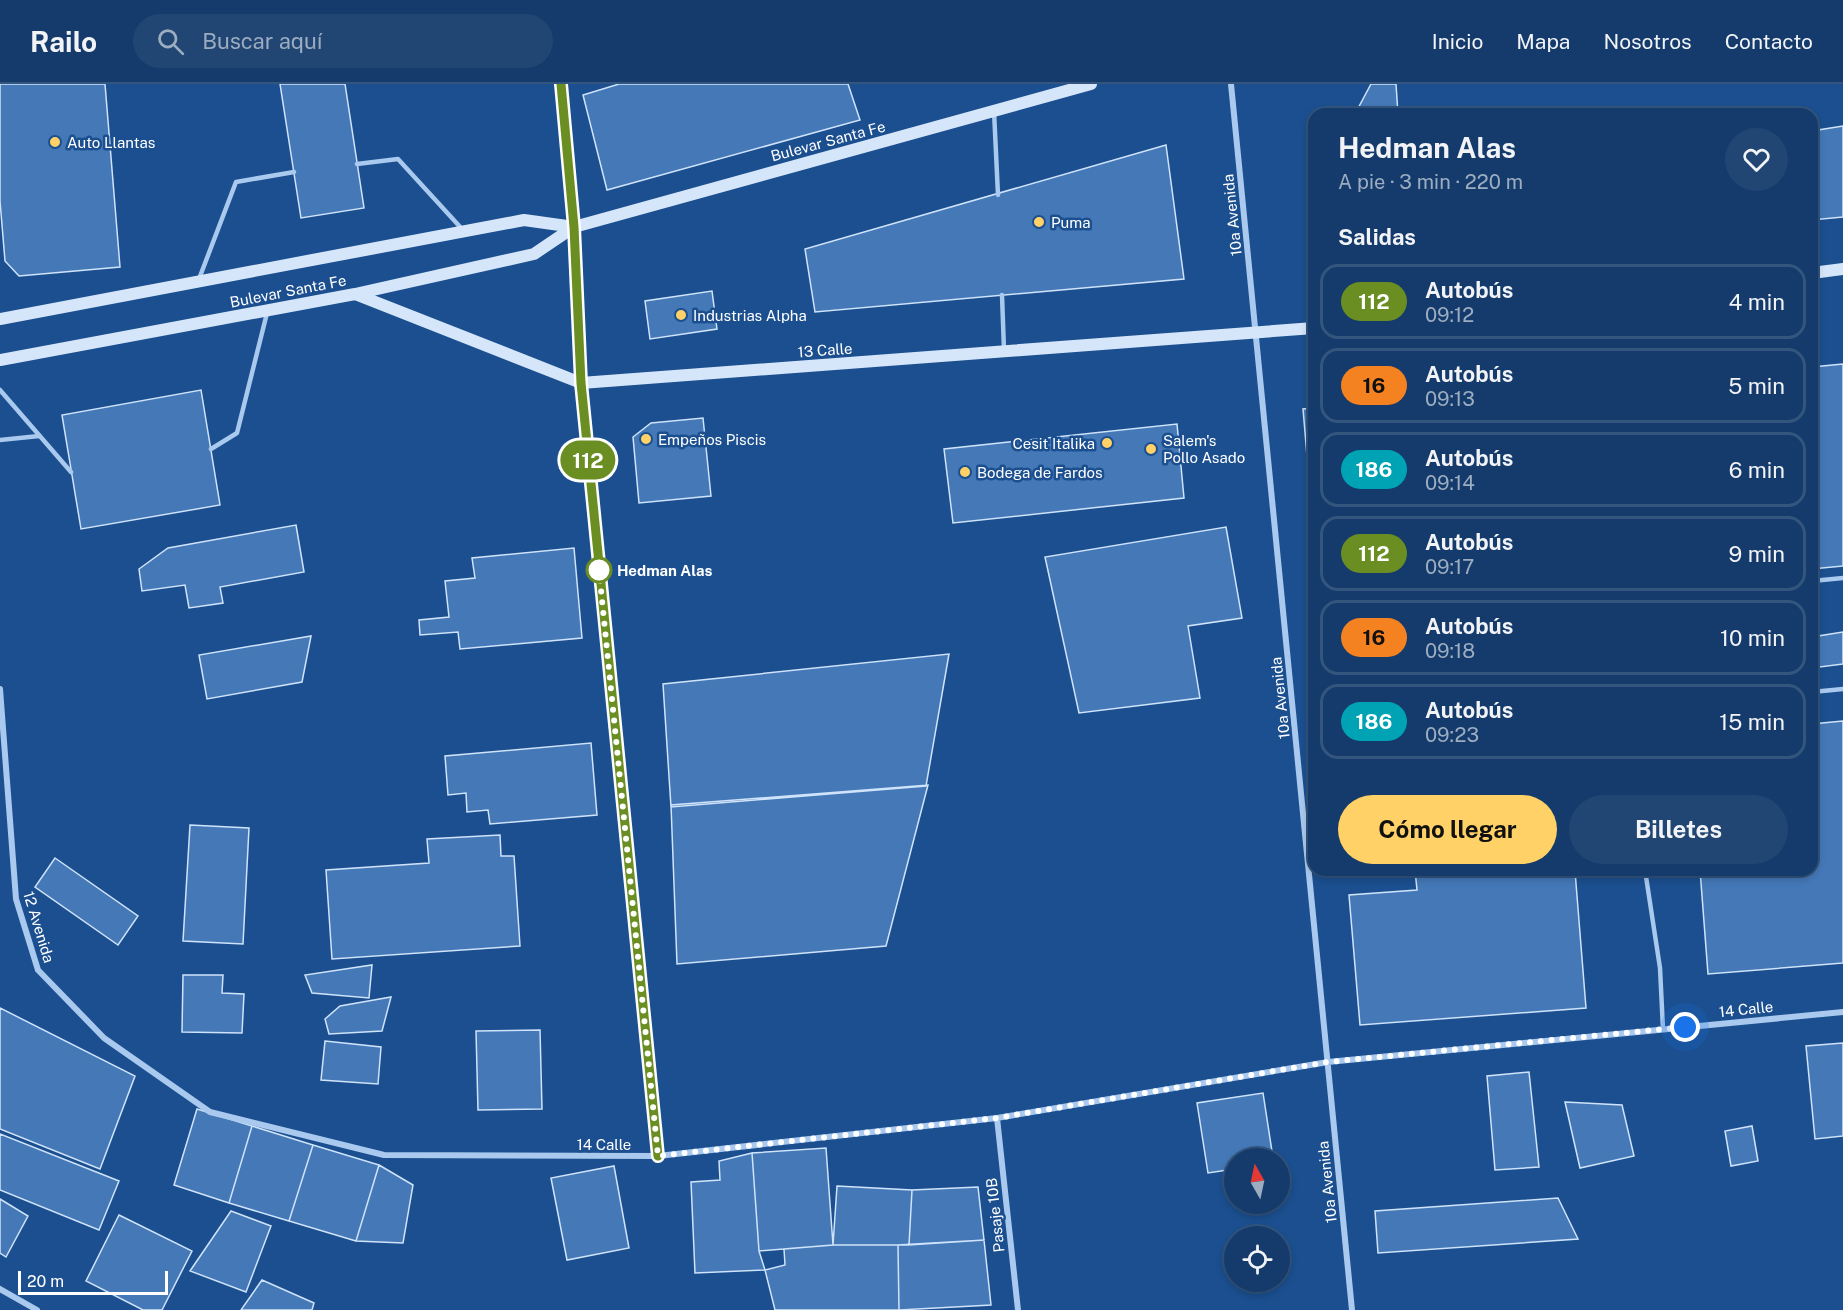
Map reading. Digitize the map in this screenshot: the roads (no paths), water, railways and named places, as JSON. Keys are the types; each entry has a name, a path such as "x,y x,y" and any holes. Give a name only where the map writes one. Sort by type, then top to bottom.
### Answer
{"main road":[{"name":"Bulevar Santa Fe","path":"0,360 355,294 534,254 574,227 1091,84"},
{"name":"Bulevar Santa Fe","path":"0,319 524,220 574,227"},
{"path":"1818,272 1843,270"},
{"name":"13 Calle","path":"355,294 581,383 1308,329"}],"street":[{"path":"561,84 574,227 581,383 658,1156"},
{"name":"10a Avenida","path":"1231,84 1308,860"},
{"name":"12 Avenida","path":"0,690 16,899 38,970 104,1038"},
{"name":"10a Avenida","path":"1310,876 1352,1310"},
{"name":"14 Calle","path":"104,1038 210,1112 384,1155 658,1156 997,1118 1328,1062 1843,1012"},
{"name":"Pasaje 10B","path":"997,1118 1017,1310"},
{"path":"0,1289 37,1310"}],"lane":[{"path":"994,111 998,195"},
{"path":"357,164 398,159 464,231"},
{"path":"197,283 236,182 294,172"},
{"path":"1002,296 1005,352"},
{"path":"211,449 237,433 267,310"},
{"path":"0,390 71,472"},
{"path":"0,440 40,436"},
{"path":"1818,580 1843,578"},
{"path":"1818,691 1843,689"},
{"path":"1646,876 1660,968 1663,1029"}],"place":[{"name":"Auto Llantas","path":"55,142"},
{"name":"Puma","path":"1039,222"},
{"name":"Industrias Alpha","path":"681,315"},
{"name":"Empeños Piscis","path":"646,439"},
{"name":"Cesit Italika","path":"1107,443"},
{"name":"Salem's Pollo Asado","path":"1151,449"},
{"name":"Bodega de Fardos","path":"965,472"},
{"name":"Hedman Alas","path":"599,570"}]}
